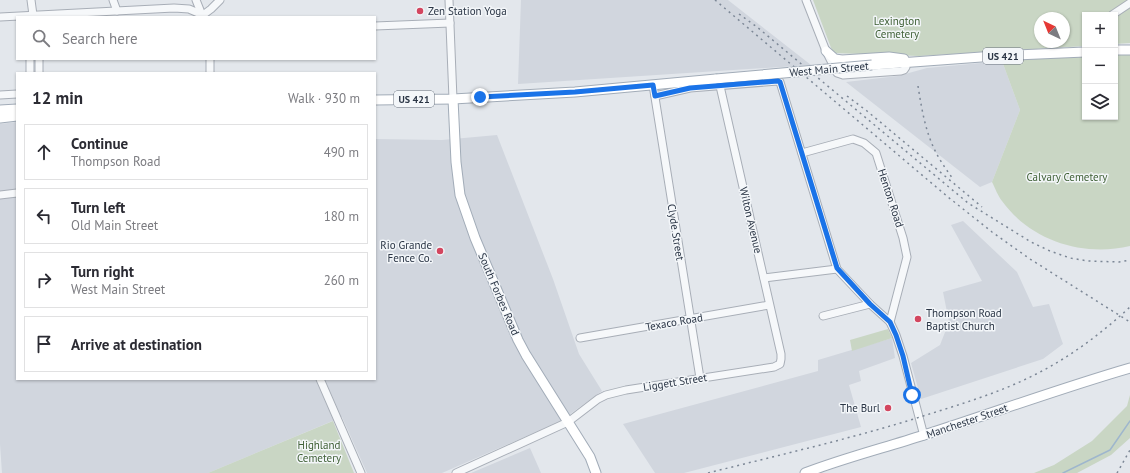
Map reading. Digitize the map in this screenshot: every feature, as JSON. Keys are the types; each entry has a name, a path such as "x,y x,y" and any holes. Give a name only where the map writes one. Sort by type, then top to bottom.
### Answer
{"main road":[{"path":"826,50 835,59 842,60 888,57 921,61"},
{"path":"1118,50 1130,50"},
{"name":"West Main Street","path":"453,98 575,92 653,85 718,82 905,62 1082,52"},
{"name":"US 421","path":"376,100 453,98"},
{"name":"South Forbes Road","path":"453,98 457,181 464,208 518,340 534,370 590,457 596,473"},
{"path":"0,110 16,109"},
{"path":"0,118 16,116"},
{"name":"Manchester Street","path":"805,473 823,466 924,436 1059,389 1130,368"}],"street":[{"path":"31,0 33,16 117,10 183,8 202,16"},
{"path":"113,0 117,10"},
{"path":"196,0 202,16"},
{"path":"202,16 220,0"},
{"path":"449,0 453,98"},
{"path":"806,0 826,50 838,73 843,75 901,71 906,67 905,62"},
{"path":"1116,12 1130,3"},
{"path":"0,17 16,17"},
{"path":"376,26 450,23"},
{"path":"30,60 30,72"},
{"path":"39,60 39,72"},
{"path":"210,60 210,72"},
{"path":"655,96 718,82 778,81 782,85 837,268 870,304 890,322 903,356 924,436"},
{"name":"Wilton Avenue","path":"718,82 781,354"},
{"name":"Clyde Street","path":"653,85 700,378"},
{"path":"0,95 16,94"},
{"name":"Henton Road","path":"802,153 853,139 864,143 876,153 903,238 907,257 890,322"},
{"path":"0,195 16,192"},
{"path":"764,278 837,268"},
{"path":"823,316 870,304"},
{"name":"Texaco Road","path":"580,338 769,305"},
{"name":"Liggett Street","path":"456,473 568,422 598,399 615,392 774,367 781,362 781,354"},
{"path":"320,380 361,473"}],"shaded area":[{"path":"521,0 728,0 811,65 518,84"},
{"path":"1002,61 1020,110 992,182 980,187 846,82 898,76 927,68"},
{"path":"16,122 16,380 376,380 376,139 442,140 497,135 553,279 579,354 602,391 559,422 442,473 367,473 342,417 208,473 2,473 0,444 0,124"},
{"path":"963,221 1017,272 1033,307 1049,304 1063,344 1043,359 921,399 911,363 940,345 949,322 943,292 982,281 951,225"},
{"path":"892,338 895,358 859,371 861,381 849,385 861,427 684,473 655,473 623,424 818,371 818,360"},
{"path":"530,448 541,473 471,473"}],"green space":[{"name":"Lexington Cemetery","path":"813,0 1130,0 1130,43 1118,44 1118,12 1082,12 1082,46 1070,47 1070,12 1034,12 1034,48 1052,48 919,56 833,53"},
{"name":"Calvary Cemetery","path":"1130,53 1130,246 1112,249 1094,249 1059,243 1043,236 1014,215 1001,199 992,182 1020,110 1002,61 1082,56 1082,120 1118,120 1118,54"},
{"path":"888,329 892,338 852,351 850,340"},
{"path":"1130,395 1130,438 1111,455 1077,473 1034,473 1054,465 1092,441 1127,406"},
{"name":"Highland Cemetery","path":"333,421 354,473 208,473"}],"waterway":[{"path":"1063,473 1110,450 1130,421"}],"railway":[{"path":"715,0 948,197 992,232 1030,259 1130,322"},
{"path":"739,14 757,27 968,203 1031,242 1050,251 1070,258 1088,261 1119,262 1130,260"},
{"path":"918,86 923,114 931,141 939,158 953,179"},
{"path":"847,96 982,207"},
{"path":"708,473 894,425 982,397 1042,371 1077,350 1099,334 1130,307"},
{"path":"1117,473 1130,450"}],"place":[{"name":"Zen Station Yoga","path":"420,11"},
{"name":"Rio Grande Fence Co.","path":"440,251"},
{"name":"Thompson Road Baptist Church","path":"918,319"},
{"name":"The Burl","path":"888,408"}],"route":[{"path":"480,97 575,92 653,85 655,96 690,88 780,82 837,268 870,304 890,322 903,356 912,395"}]}
